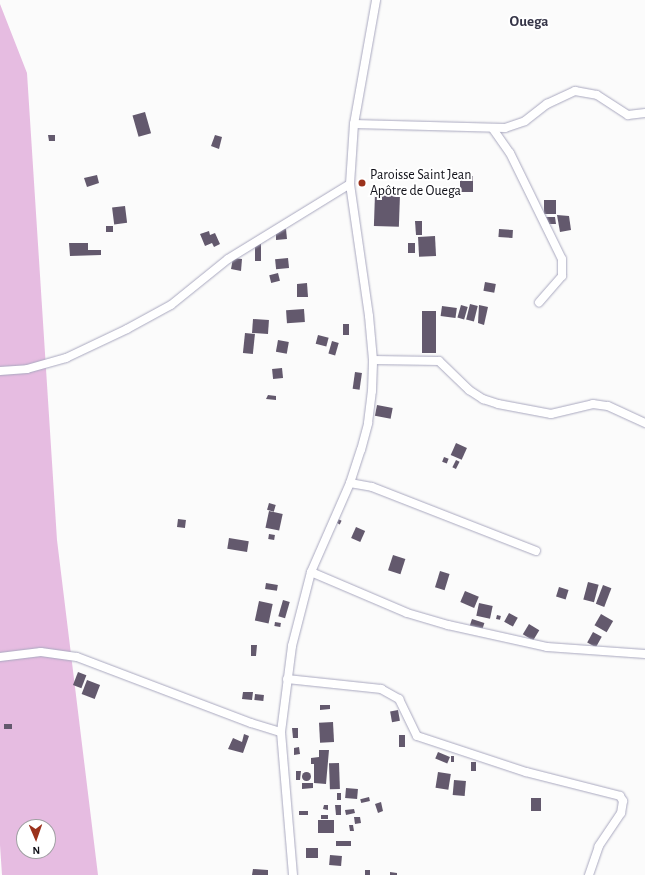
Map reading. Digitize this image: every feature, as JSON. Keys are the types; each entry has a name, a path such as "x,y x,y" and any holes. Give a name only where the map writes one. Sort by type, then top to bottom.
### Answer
{"street":[{"path":"293,875 281,732 287,679 300,607 311,572 350,483 368,423 373,360 350,184 354,124 376,0"},
{"path":"354,124 493,129 517,125 548,104 575,91 597,95 628,114 645,114"},
{"path":"493,129 510,153 562,259 562,276 539,302"},
{"path":"0,371 27,369 66,358 127,329 171,305 228,259 350,184"},
{"path":"373,360 439,361 469,390 498,404 551,414 593,404 608,406 645,423"},
{"path":"350,483 372,487 536,551"},
{"path":"311,572 407,613 448,625 547,647 645,654"},
{"path":"0,658 41,652 78,657 251,723 281,732"},
{"path":"287,679 381,689 399,699 417,736 526,772 620,796 623,802 621,813 599,846 589,875"}],"shaded area":[{"path":"0,4 27,73 57,540 98,875 2,875 0,845"}],"building":[{"path":"145,112 151,133 139,137 133,116"},
{"path":"48,135 55,135 55,141 49,141"},
{"path":"215,135 222,137 219,149 211,146"},
{"path":"97,175 99,183 87,187 84,178"},
{"path":"460,176 473,176 473,192 460,192"},
{"path":"375,194 400,195 399,227 374,226"},
{"path":"544,200 556,200 556,214 544,214"},
{"path":"125,206 127,223 114,224 112,208"},
{"path":"557,215 569,216 571,230 560,232"},
{"path":"546,217 555,217 556,224 549,224"},
{"path":"415,221 422,221 422,235 416,235"},
{"path":"106,226 113,226 113,232 106,232"},
{"path":"282,229 286,229 287,239 276,240 276,234"},
{"path":"499,229 513,230 512,238 498,237"},
{"path":"209,231 210,235 215,233 220,244 214,247 212,243 205,246 200,234"},
{"path":"435,236 436,256 419,257 418,237"},
{"path":"69,243 88,243 88,250 101,250 101,255 70,256"},
{"path":"408,243 415,243 415,253 408,253"},
{"path":"255,244 261,244 261,261 255,261"},
{"path":"233,258 242,259 241,271 231,269"},
{"path":"288,258 289,268 276,269 275,259"},
{"path":"278,273 280,281 271,283 269,275"},
{"path":"485,282 496,284 494,293 483,291"},
{"path":"307,283 308,297 297,297 297,284"},
{"path":"470,304 478,306 474,321 466,320"},
{"path":"461,305 468,307 464,319 457,317"},
{"path":"479,305 488,307 484,325 478,323"},
{"path":"442,306 457,308 455,318 441,316"},
{"path":"304,309 305,322 287,323 286,310"},
{"path":"422,311 436,311 436,353 422,353"},
{"path":"253,319 269,320 268,334 252,333"},
{"path":"343,324 349,324 349,335 343,335"},
{"path":"245,333 255,334 253,354 243,353"},
{"path":"318,335 329,338 326,347 316,344"},
{"path":"278,340 289,342 287,354 276,352"},
{"path":"332,341 339,343 335,355 328,353"},
{"path":"282,368 283,378 273,379 272,369"},
{"path":"355,372 362,373 360,390 353,389"},
{"path":"268,395 276,396 276,400 266,399"},
{"path":"377,405 393,408 391,419 375,416"},
{"path":"456,443 467,448 462,460 451,455"},
{"path":"444,457 449,459 447,464 442,462"},
{"path":"456,460 460,462 456,469 452,467"},
{"path":"269,503 276,505 274,512 267,510"},
{"path":"269,511 283,514 279,531 265,528"},
{"path":"178,519 186,520 185,528 177,527"},
{"path":"338,519 342,521 340,524 336,523"},
{"path":"356,527 365,531 360,542 351,538"},
{"path":"269,534 275,535 274,540 268,539"},
{"path":"229,538 249,541 247,552 227,549"},
{"path":"393,555 405,559 400,574 388,570"},
{"path":"440,571 450,574 445,590 435,587"},
{"path":"588,582 599,585 594,602 583,599"},
{"path":"266,583 278,585 277,591 265,589"},
{"path":"603,585 611,588 604,607 596,604"},
{"path":"559,587 569,590 566,599 556,597"},
{"path":"465,591 479,597 474,608 460,602"},
{"path":"283,600 290,602 285,618 278,616"},
{"path":"259,601 273,604 269,623 255,621"},
{"path":"479,603 493,606 490,619 476,616"},
{"path":"509,613 518,618 513,627 504,622"},
{"path":"601,614 613,621 607,632 594,625"},
{"path":"497,615 501,616 500,620 496,619"},
{"path":"472,619 484,623 482,631 470,627"},
{"path":"275,622 281,623 280,627 274,626"},
{"path":"529,624 539,630 533,640 523,634"},
{"path":"593,632 602,637 596,647 587,642"},
{"path":"251,645 257,645 256,656 251,656"},
{"path":"78,672 86,675 81,688 73,685"},
{"path":"87,680 100,685 95,699 82,694"},
{"path":"243,692 253,692 252,700 242,699"},
{"path":"255,694 264,695 263,701 254,700"},
{"path":"320,705 330,705 330,709 320,710"},
{"path":"398,710 400,721 392,722 390,711"},
{"path":"333,722 334,742 320,743 319,723"},
{"path":"4,724 12,724 12,729 4,729"},
{"path":"292,728 298,728 298,738 293,738"},
{"path":"244,734 249,736 243,753 228,749 233,738 242,742"},
{"path":"399,735 405,735 405,747 399,747"},
{"path":"299,747 300,754 294,755 294,748"},
{"path":"319,750 329,750 326,784 314,783 314,764 311,764 311,758 319,757"},
{"path":"438,752 450,757 447,764 435,758"},
{"path":"451,756 454,756 454,762 451,762"},
{"path":"471,762 476,762 476,771 471,771"},
{"path":"329,763 339,763 340,789 330,789"},
{"path":"296,771 301,771 300,780 296,780"},
{"path":"304,772 308,772 310,776 308,780 304,780 302,778 302,774"},
{"path":"438,772 451,774 448,790 435,788"},
{"path":"454,780 466,781 465,796 453,795"},
{"path":"302,783 313,783 313,788 302,789"},
{"path":"346,788 358,789 357,799 345,798"},
{"path":"337,793 341,793 341,800 337,800"},
{"path":"369,797 370,801 361,803 360,799"},
{"path":"531,798 541,798 541,811 531,811"},
{"path":"381,802 383,811 378,813 375,804"},
{"path":"324,805 328,805 328,810 323,809"},
{"path":"335,805 341,805 341,815 336,815"},
{"path":"354,809 355,813 346,815 345,810"},
{"path":"299,811 308,811 308,815 299,815"},
{"path":"321,815 328,815 328,819 321,819"},
{"path":"354,817 360,817 361,823 355,824"},
{"path":"318,820 334,820 334,833 318,833"},
{"path":"349,825 353,825 354,831 350,831"},
{"path":"336,841 351,841 351,846 336,846"},
{"path":"306,848 318,848 318,858 306,858"},
{"path":"330,855 342,856 341,866 329,865"},
{"path":"253,869 268,870 268,875 252,875"},
{"path":"365,870 370,870 370,875 365,875"},
{"path":"390,872 397,873 397,875 390,875"}],"place":[{"name":"Paroisse Saint Jean Apôtre de Ouega","path":"362,183"}],"district":[{"name":"Ouega","path":"529,22"}]}
